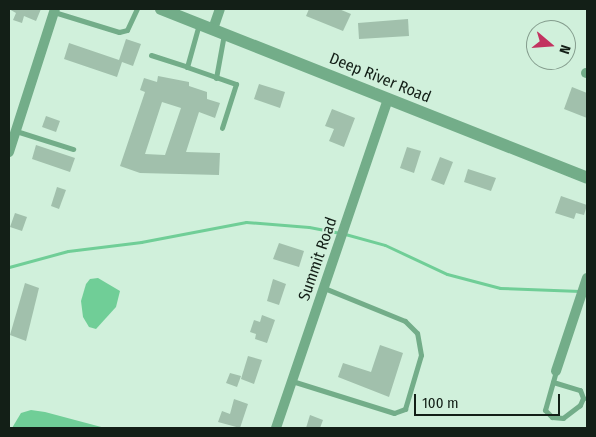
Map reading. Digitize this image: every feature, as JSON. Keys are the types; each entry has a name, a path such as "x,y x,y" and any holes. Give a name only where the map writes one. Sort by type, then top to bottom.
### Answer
{"street":[{"name":"Deep River Road","path":"161,9 587,178"},
{"path":"219,31 220,9"},
{"path":"9,152 55,10"},
{"name":"Summit Road","path":"276,428 388,99"},
{"path":"556,371 587,278"}],"lane":[{"path":"55,10 119,32 127,30 137,9"},
{"path":"186,68 199,23"},
{"path":"216,78 219,31"},
{"path":"151,55 236,84 222,128"},
{"path":"16,131 73,149"},
{"path":"292,381 394,413 405,410 421,355 417,333 405,321 324,288"},
{"path":"553,382 580,390 583,398 580,405 563,418 552,417 545,410 556,371"}],"shaded area":[{"path":"98,278 120,291 116,307 96,329 89,327 83,317 81,301 86,284 90,279"},
{"path":"31,410 105,428 12,428 21,413"}],"building":[{"path":"9,9 41,9 36,21 24,16 22,23 13,20 16,13"},
{"path":"309,9 339,9 351,14 343,31 306,16"},
{"path":"408,19 409,36 359,39 358,23"},
{"path":"126,39 141,44 133,66 122,62 117,77 64,59 69,43 119,60"},
{"path":"158,76 189,82 189,86 207,92 207,99 220,103 215,118 199,112 186,152 220,153 219,175 140,173 120,166 145,92 140,90 144,78 157,82","holes":["162,102 181,108 165,155 145,154"]},
{"path":"259,84 285,92 280,108 254,99"},
{"path":"572,87 587,93 587,118 564,109"},
{"path":"332,109 355,118 344,147 329,141 334,129 325,126"},
{"path":"46,116 60,121 56,132 42,127"},
{"path":"36,145 75,158 70,172 32,159"},
{"path":"407,147 421,151 414,173 400,168"},
{"path":"440,157 453,162 444,185 431,180"},
{"path":"468,169 496,178 491,191 464,182"},
{"path":"57,187 66,190 59,209 51,206"},
{"path":"561,196 587,205 584,215 576,213 574,219 555,213"},
{"path":"15,213 27,217 22,231 10,227"},
{"path":"279,243 304,251 299,267 273,259"},
{"path":"273,279 286,284 279,305 267,301"},
{"path":"25,283 39,288 26,341 10,335"},
{"path":"262,315 275,320 267,343 255,339 256,334 250,332 254,320 260,322"},
{"path":"380,345 403,353 389,397 338,377 343,363 371,372"},
{"path":"248,356 262,360 254,384 241,379"},
{"path":"230,373 241,376 237,387 226,383"},
{"path":"234,399 248,404 240,428 218,422 222,411 230,414"},
{"path":"310,415 323,420 320,428 306,428"}],"waterway":[{"path":"9,267 68,251 141,242 246,222 309,227 345,234 385,245 447,274 500,288 580,291"}]}
